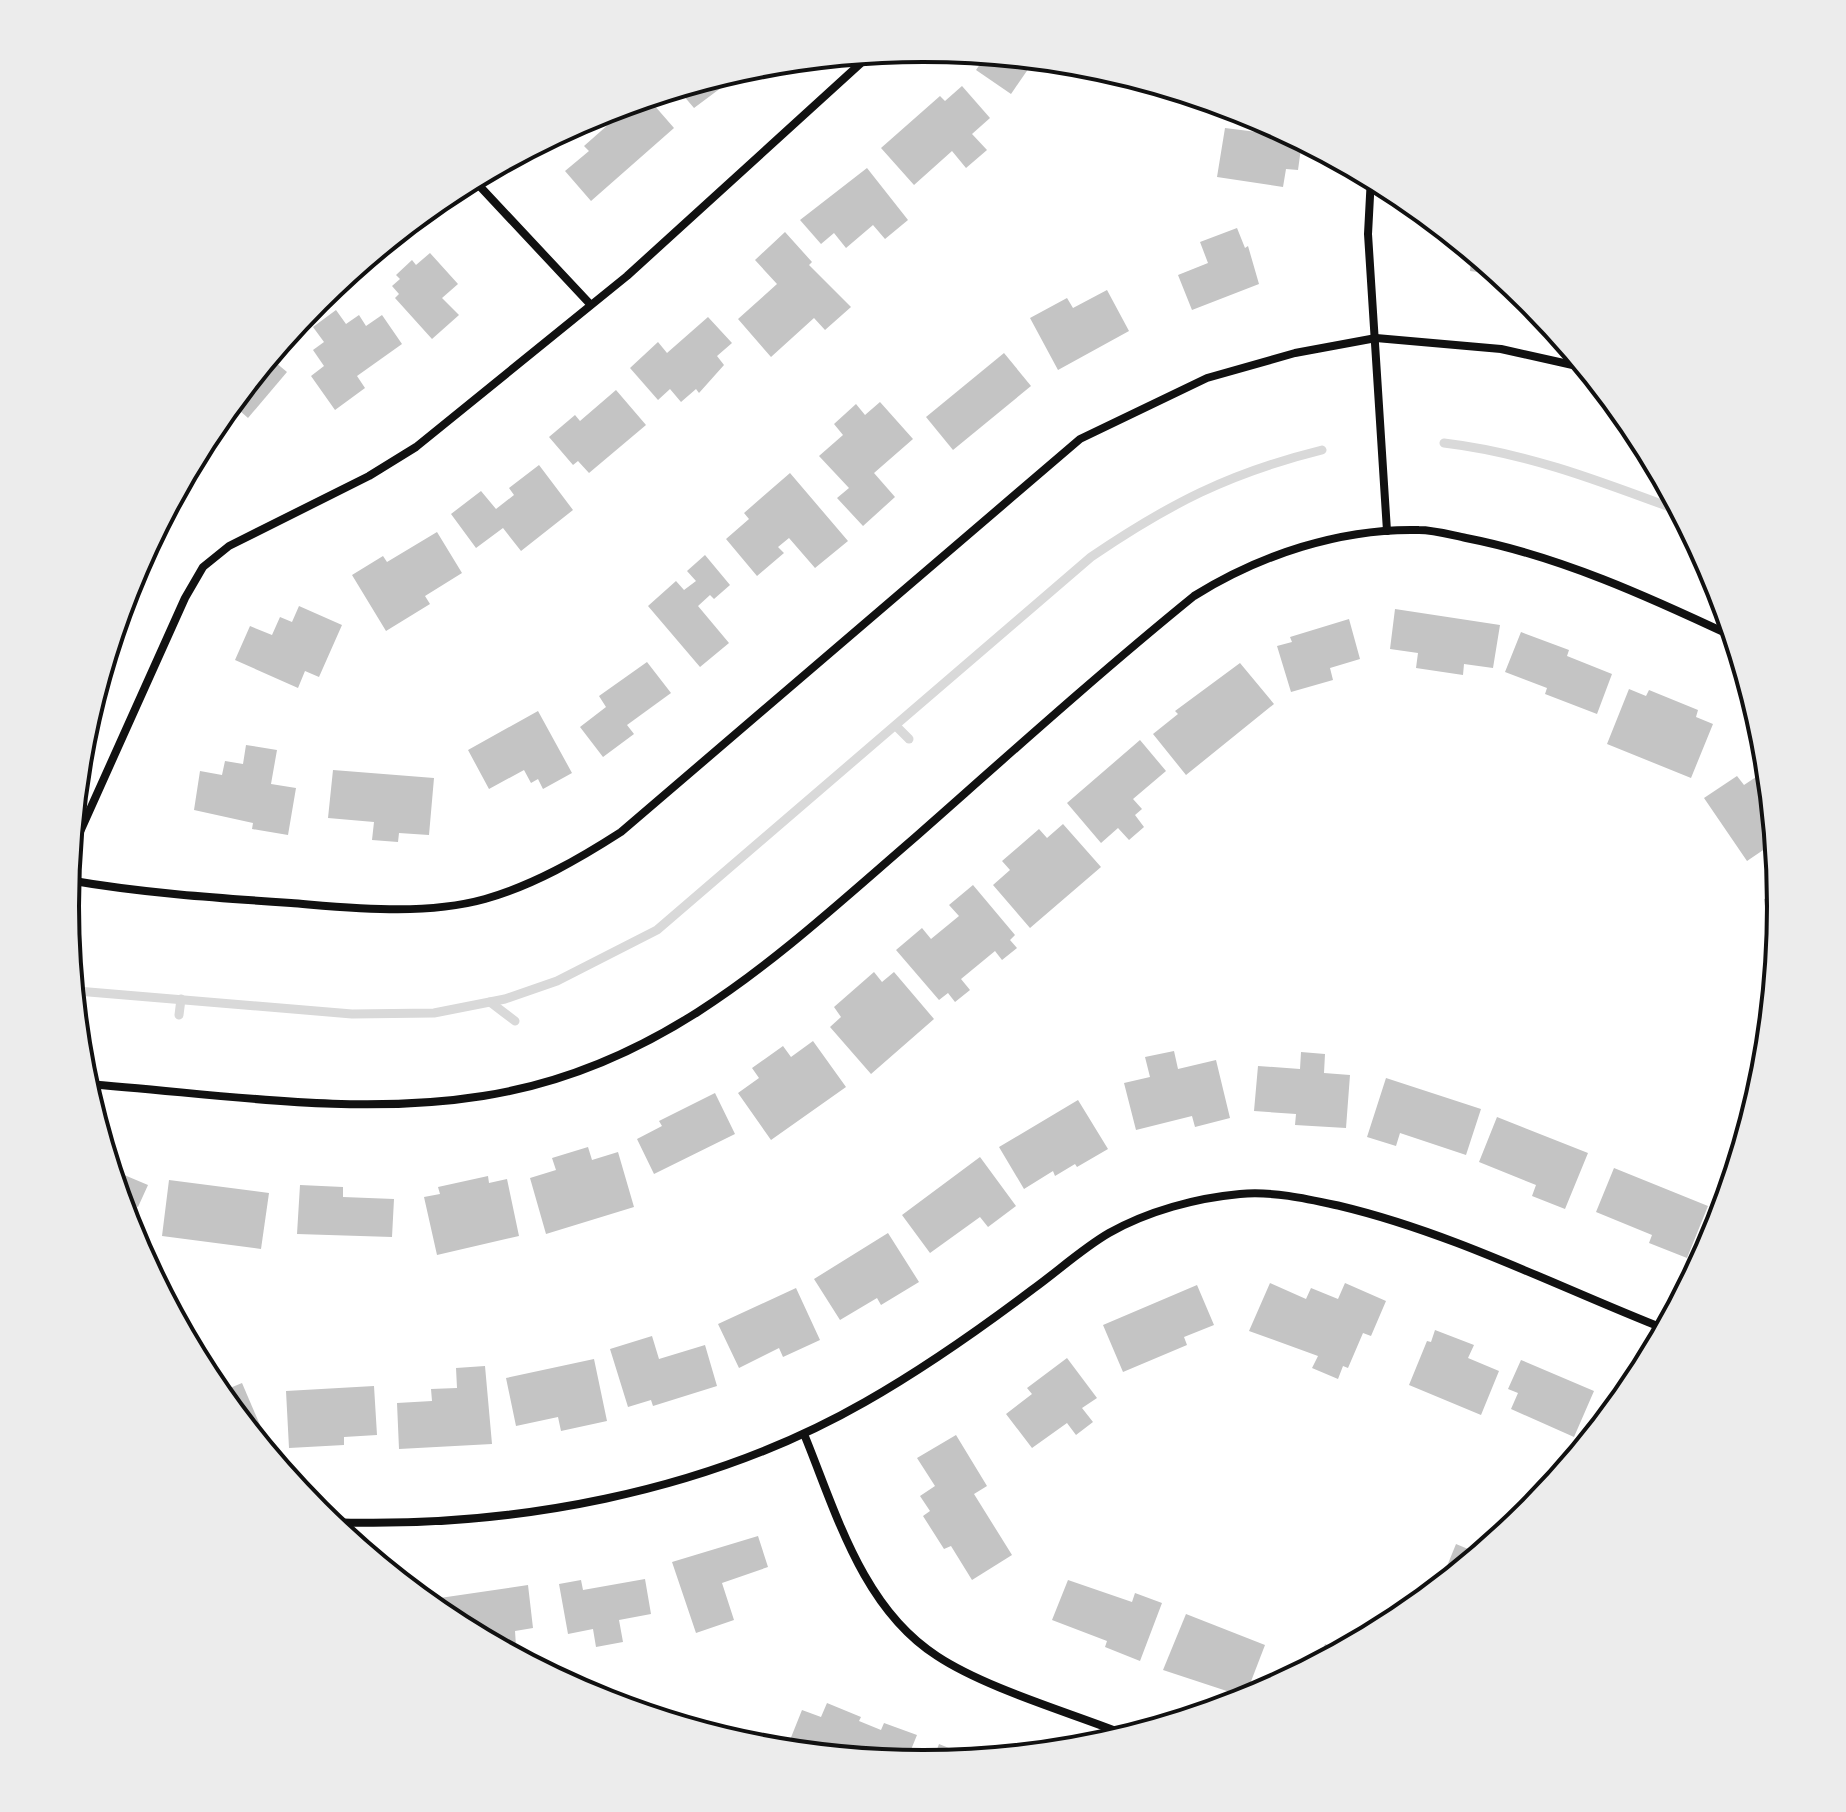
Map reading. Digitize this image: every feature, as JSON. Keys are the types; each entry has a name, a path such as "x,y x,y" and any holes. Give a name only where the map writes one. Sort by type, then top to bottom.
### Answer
{"street":[{"path":"83,824 185,598 203,567 229,546 369,476 416,447 627,276 859,65"},
{"path":"481,187 590,304"},
{"path":"1370,191 1368,234 1387,531"},
{"path":"80,882 142,893 356,908 429,907 484,899 533,881 582,857 657,803 1080,439 1207,378 1295,353 1376,338 1501,349 1570,364"},
{"path":"98,1085 354,1104 414,1103 482,1096 543,1083 643,1045 688,1021 796,941 1194,596 1226,576 1290,549 1387,531 1422,530 1509,546 1721,632"},
{"path":"348,1523 391,1525 529,1512 701,1473 804,1434 866,1402 912,1372 1109,1233 1183,1203 1243,1194 1299,1197 1421,1228 1656,1325"},
{"path":"804,1434 850,1546 873,1589 902,1627 936,1656 969,1673 1110,1729"}],"building":[{"path":"980,64 1028,69 1011,94 976,70"},
{"path":"962,86 990,118 972,134 987,150 966,168 952,151 914,185 881,148 940,96 945,101"},
{"path":"723,87 694,108 685,97"},
{"path":"655,106 674,128 591,201 565,171 589,151 584,146 611,122"},
{"path":"1225,128 1257,132 1301,151 1298,170 1286,169 1283,187 1217,177"},
{"path":"867,168 908,220 885,239 873,225 846,248 834,233 821,244 800,220"},
{"path":"1237,228 1245,248 1248,246 1259,284 1192,310 1178,275 1208,263 1200,242"},
{"path":"785,232 812,262 809,265 851,307 825,330 814,318 771,357 738,319 777,284 755,260"},
{"path":"430,253 458,284 442,298 459,315 432,339 395,298 399,294 392,286 400,279 396,275 412,260 416,265"},
{"path":"1107,290 1129,331 1058,370 1030,318 1067,298 1073,308"},
{"path":"336,310 346,324 359,315 366,326 382,315 402,344 357,376 365,388 335,410 311,376 324,366 313,350 324,342 313,327"},
{"path":"708,317 732,343 717,356 724,365 699,393 696,389 681,402 670,389 658,400 630,368 658,342 667,353"},
{"path":"1004,353 1031,386 953,450 926,417"},
{"path":"277,363 287,372 248,418 240,411"},
{"path":"616,390 646,425 589,473 578,461 573,465 549,437 575,415 580,421"},
{"path":"880,402 913,439 874,473 895,497 863,526 837,498 849,488 819,456 843,435 834,424 856,404 865,415"},
{"path":"539,465 573,510 521,551 503,528 476,548 451,514 481,491 496,509 514,495 509,488"},
{"path":"790,473 848,541 815,568 789,538 778,547 784,553 757,576 726,539 749,519 744,513"},
{"path":"437,532 462,573 425,596 430,604 386,631 352,575 383,556 387,562"},
{"path":"705,555 730,585 714,599 710,595 698,606 729,643 700,667 648,606 676,581 684,590 696,581 687,571"},
{"path":"299,606 342,625 319,677 305,671 298,688 235,660 250,626 272,635 280,617 292,622"},
{"path":"1395,609 1500,625 1493,668 1464,664 1463,675 1416,668 1418,653 1390,649"},
{"path":"1349,619 1360,659 1330,668 1333,680 1291,692 1277,646 1292,642 1290,637"},
{"path":"1521,632 1569,650 1567,656 1612,674 1597,714 1545,694 1547,688 1505,672"},
{"path":"647,662 671,693 627,725 634,734 603,757 580,727 606,707 599,696"},
{"path":"1240,663 1274,704 1186,775 1153,734 1178,714 1175,711"},
{"path":"1629,689 1646,696 1649,690 1698,710 1696,717 1713,724 1691,778 1607,744"},
{"path":"538,711 572,773 543,789 538,779 531,783 524,770 489,789 468,750"},
{"path":"1140,740 1166,771 1133,799 1142,809 1135,815 1144,827 1129,840 1118,828 1101,843 1067,803"},
{"path":"246,745 277,750 271,784 296,788 288,835 252,829 253,823 194,810 200,771 222,775 225,761 243,764"},
{"path":"333,770 434,778 429,835 399,833 398,842 372,840 374,822 328,818"},
{"path":"1737,776 1744,785 1757,776 1765,849 1747,861 1704,798"},
{"path":"1063,824 1101,867 1030,928 993,885 1010,870 1002,861 1039,829 1047,838"},
{"path":"973,885 1015,935 1010,940 1017,948 1002,960 995,951 961,979 970,990 955,1002 948,993 939,1000 896,950 922,928 931,939 959,916 949,905"},
{"path":"874,972 882,982 894,972 934,1019 871,1074 830,1027 841,1017 834,1007"},
{"path":"813,1041 846,1087 771,1140 738,1093 759,1078 752,1068 783,1046 791,1057"},
{"path":"1174,1051 1178,1069 1216,1060 1230,1118 1195,1127 1192,1116 1136,1130 1124,1083 1150,1077 1145,1057"},
{"path":"1301,1052 1325,1054 1324,1073 1350,1075 1346,1128 1295,1125 1296,1114 1254,1111 1258,1066 1300,1069"},
{"path":"1386,1078 1481,1109 1466,1155 1400,1133 1396,1146 1367,1137"},
{"path":"715,1093 735,1134 654,1174 637,1139 662,1126 659,1121"},
{"path":"1078,1100 1108,1149 1055,1176 1053,1171 1024,1189 999,1147"},
{"path":"1497,1117 1588,1153 1565,1209 1532,1196 1536,1185 1479,1162"},
{"path":"588,1147 592,1160 618,1152 634,1207 546,1234 530,1178 556,1170 552,1158"},
{"path":"980,1157 1016,1206 988,1227 980,1217 930,1253 902,1215"},
{"path":"1614,1168 1708,1206 1687,1258 1649,1243 1652,1235 1596,1212"},
{"path":"123,1175 148,1185 138,1207 134,1206"},
{"path":"488,1176 489,1183 507,1179 519,1236 437,1255 424,1197 440,1194 438,1187"},
{"path":"169,1180 269,1193 261,1249 162,1236"},
{"path":"300,1185 343,1187 343,1197 394,1199 392,1237 297,1234"},
{"path":"888,1233 919,1282 881,1305 877,1298 840,1320 814,1279"},
{"path":"1270,1283 1306,1299 1311,1288 1338,1299 1345,1283 1386,1301 1371,1336 1363,1333 1348,1368 1343,1366 1338,1379 1312,1368 1318,1356 1249,1331"},
{"path":"1197,1285 1214,1325 1184,1337 1187,1345 1123,1372 1103,1325"},
{"path":"796,1288 820,1340 783,1357 779,1348 739,1368 718,1324"},
{"path":"1435,1330 1474,1345 1468,1358 1499,1371 1481,1415 1409,1385 1427,1341 1431,1342"},
{"path":"652,1336 659,1359 705,1345 717,1386 653,1406 651,1400 628,1407 610,1349"},
{"path":"1067,1358 1097,1398 1082,1408 1093,1422 1076,1435 1067,1423 1032,1448 1006,1414 1032,1394 1027,1388"},
{"path":"594,1359 607,1421 561,1431 558,1417 516,1426 506,1378"},
{"path":"1521,1360 1594,1391 1574,1437 1511,1409 1518,1393 1508,1389"},
{"path":"485,1366 492,1444 399,1449 397,1403 432,1401 431,1389 457,1388 456,1368"},
{"path":"242,1383 263,1432 253,1420 230,1388"},
{"path":"374,1386 377,1435 344,1437 344,1445 289,1448 286,1391"},
{"path":"956,1435 987,1486 974,1494 1012,1555 972,1580 951,1546 944,1549 923,1516 930,1511 920,1496 935,1486 917,1458"},
{"path":"758,1536 768,1567 722,1583 734,1620 696,1633 672,1562"},
{"path":"1456,1544 1469,1549 1446,1568"},
{"path":"645,1579 651,1614 619,1620 623,1642 596,1647 593,1629 568,1634 559,1584 581,1580 583,1590"},
{"path":"1068,1580 1132,1602 1135,1593 1162,1603 1140,1661 1105,1647 1107,1641 1052,1620"},
{"path":"528,1585 533,1628 515,1631 516,1645 440,1598"},
{"path":"1186,1614 1265,1645 1250,1684 1230,1692 1163,1670"},
{"path":"827,1703 861,1717 859,1721 881,1730 884,1723 917,1735 911,1750 790,1739 802,1710 821,1717"}],"waterway":[{"path":"1444,443 1535,461 1665,506"},
{"path":"84,992 352,1014 434,1013 505,999 557,981 657,930 1091,557 1147,521 1201,492 1258,469 1322,450"},
{"path":"896,726 909,739"},
{"path":"179,1015 181,999"},
{"path":"490,1002 515,1021"}]}
